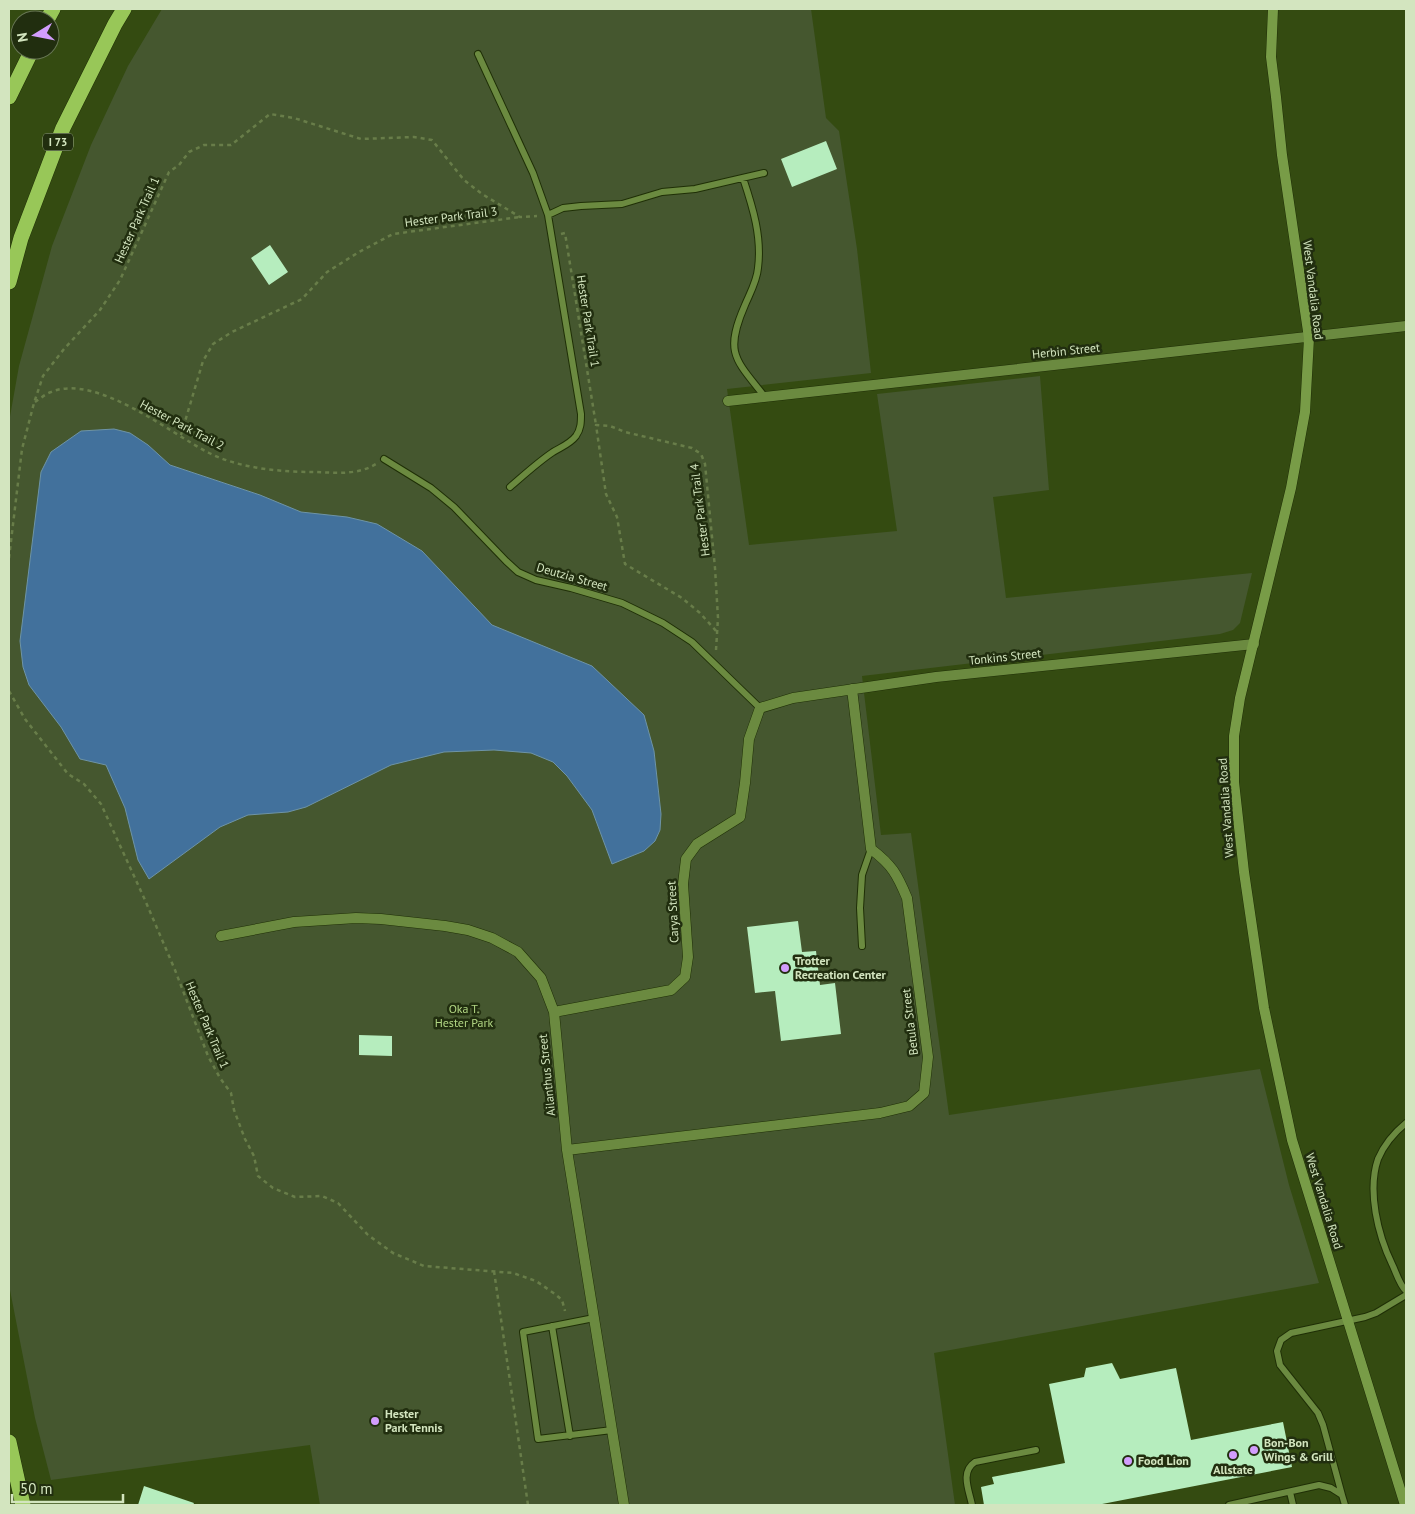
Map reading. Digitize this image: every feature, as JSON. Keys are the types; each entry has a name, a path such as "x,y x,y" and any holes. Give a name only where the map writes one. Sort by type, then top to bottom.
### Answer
{"highway":[{"name":"I 73","path":"9,282 21,238 63,128 124,9"},
{"path":"9,97 27,60"},
{"path":"9,1442 23,1505"}],"street":[{"name":"West Vandalia Road","path":"1273,9 1271,57 1282,155 1309,338 1305,412 1290,488 1240,698 1234,736 1234,782 1244,872 1264,1008 1292,1140 1405,1505"},
{"name":"Herbin Street","path":"728,401 1406,326"},
{"name":"Tonkins Street","path":"760,708 793,698 946,676 1254,644"},
{"path":"852,689 871,849"},
{"name":"Carya Street","path":"554,1012 671,990 685,977 688,958 683,884 686,859 697,844 740,817 746,783 749,739 760,708"},
{"name":"Betula Street","path":"567,1150 880,1113 909,1106 924,1093 928,1057 907,898 898,875 884,859 871,849"},
{"name":"Ailanthus Street","path":"221,936 294,922 356,918 381,919 468,930 492,938 518,952 541,978 554,1012 567,1150 624,1505"}],"lane":[{"path":"478,54 533,173 548,215 581,414 581,426 576,436 530,469 510,487"},
{"path":"548,215 563,208 622,204 662,192 695,189 764,174"},
{"path":"743,178 758,225 758,269 751,292 736,326 734,344 736,356 742,368 765,397"},
{"name":"Deutzia Street","path":"384,459 430,488 454,507 518,572 536,580 622,603 663,623 692,642 760,708"},
{"path":"862,946 860,908 862,875 871,849"},
{"path":"1406,1123 1390,1138 1378,1160 1374,1182 1376,1214 1384,1249 1406,1291"},
{"path":"1346,1505 1318,1414 1280,1366 1277,1351 1281,1340 1291,1333 1376,1313 1406,1295"},
{"path":"594,1318 523,1332 538,1439 612,1430"},
{"path":"552,1326 570,1436"},
{"path":"972,1505 966,1474 969,1466 975,1462 1036,1450"},
{"path":"1229,1505 1245,1503 1318,1485 1331,1488 1342,1495"},
{"path":"1290,1492 1293,1505"}],"path":[{"name":"Hester Park Trail 1","path":"9,558 22,449 43,376 64,349 100,310 120,280 169,172 179,165 189,152 204,146 231,144 270,114 294,118 361,139 414,137 432,140 464,180 482,194 520,217"},
{"path":"520,217 548,215"},
{"name":"Hester Park Trail 3","path":"181,435 203,361 213,344 232,332 302,299 327,272 393,234 520,217"},
{"name":"Hester Park Trail 1","path":"551,236 566,233 596,425"},
{"name":"Hester Park Trail 2","path":"34,403 50,392 67,388 88,390 124,403 210,453 246,465 293,472 333,473 364,471 384,459"},
{"path":"596,425 606,494 617,517 624,564 682,598 700,613 717,632"},
{"name":"Hester Park Trail 4","path":"596,425 610,426 625,432 692,448 701,454 705,464 715,568 718,618 715,664"},
{"name":"Hester Park Trail 1","path":"9,691 25,719 68,774 84,784 101,804 153,918 208,1056 231,1093 234,1110 244,1139 254,1156 258,1176 273,1188 295,1197 322,1196 338,1203 368,1235 393,1253 424,1266 513,1273 536,1281 555,1294 562,1300 565,1311"},
{"path":"494,1272 528,1505"}],"green space":[{"name":"Oka T. Hester Park","path":"162,9 811,9 826,118 839,131 857,249 871,373 727,389 749,545 897,531 877,394 1040,376 1049,490 993,497 1006,598 1252,573 1240,623 1233,630 1220,634 862,676 881,835 911,833 949,1115 1260,1069 1289,1185 1319,1283 934,1353 955,1505 320,1505 310,1445 51,1480 35,1418 9,1285 9,422 19,366 52,246 91,145 128,66"}],"water":[{"path":"114,429 130,433 148,445 170,465 260,495 301,512 347,517 377,524 422,551 492,625 592,666 644,715 654,751 661,814 660,830 655,841 644,851 612,864 592,810 567,776 553,762 531,753 494,750 444,752 391,765 306,807 288,812 248,815 220,827 149,879 138,860 125,808 106,765 80,759 61,727 29,685 23,667 20,641 41,472 51,452 81,431"}],"building":[{"path":"826,141 837,169 792,187 781,159"},
{"path":"270,245 288,272 269,285 251,258"},
{"name":"Trotter Recreation Center","path":"798,921 802,952 816,951 820,985 835,983 841,1034 781,1041 775,991 755,993 747,927"},
{"path":"359,1035 392,1036 392,1056 359,1055"},
{"path":"1112,1363 1120,1379 1176,1368 1191,1440 1283,1422 1292,1467 1097,1505 984,1505 981,1487 994,1484 992,1477 1065,1463 1049,1384 1084,1377 1086,1368"},
{"path":"144,1486 194,1503 193,1505 138,1505"}],"place":[{"name":"Trotter Recreation Center","path":"785,968"},
{"name":"Hester Park Tennis","path":"375,1421"},
{"name":"Bon-Bon Wings & Grill","path":"1254,1450"},
{"name":"Allstate","path":"1233,1455"},
{"name":"Food Lion","path":"1128,1461"}]}
